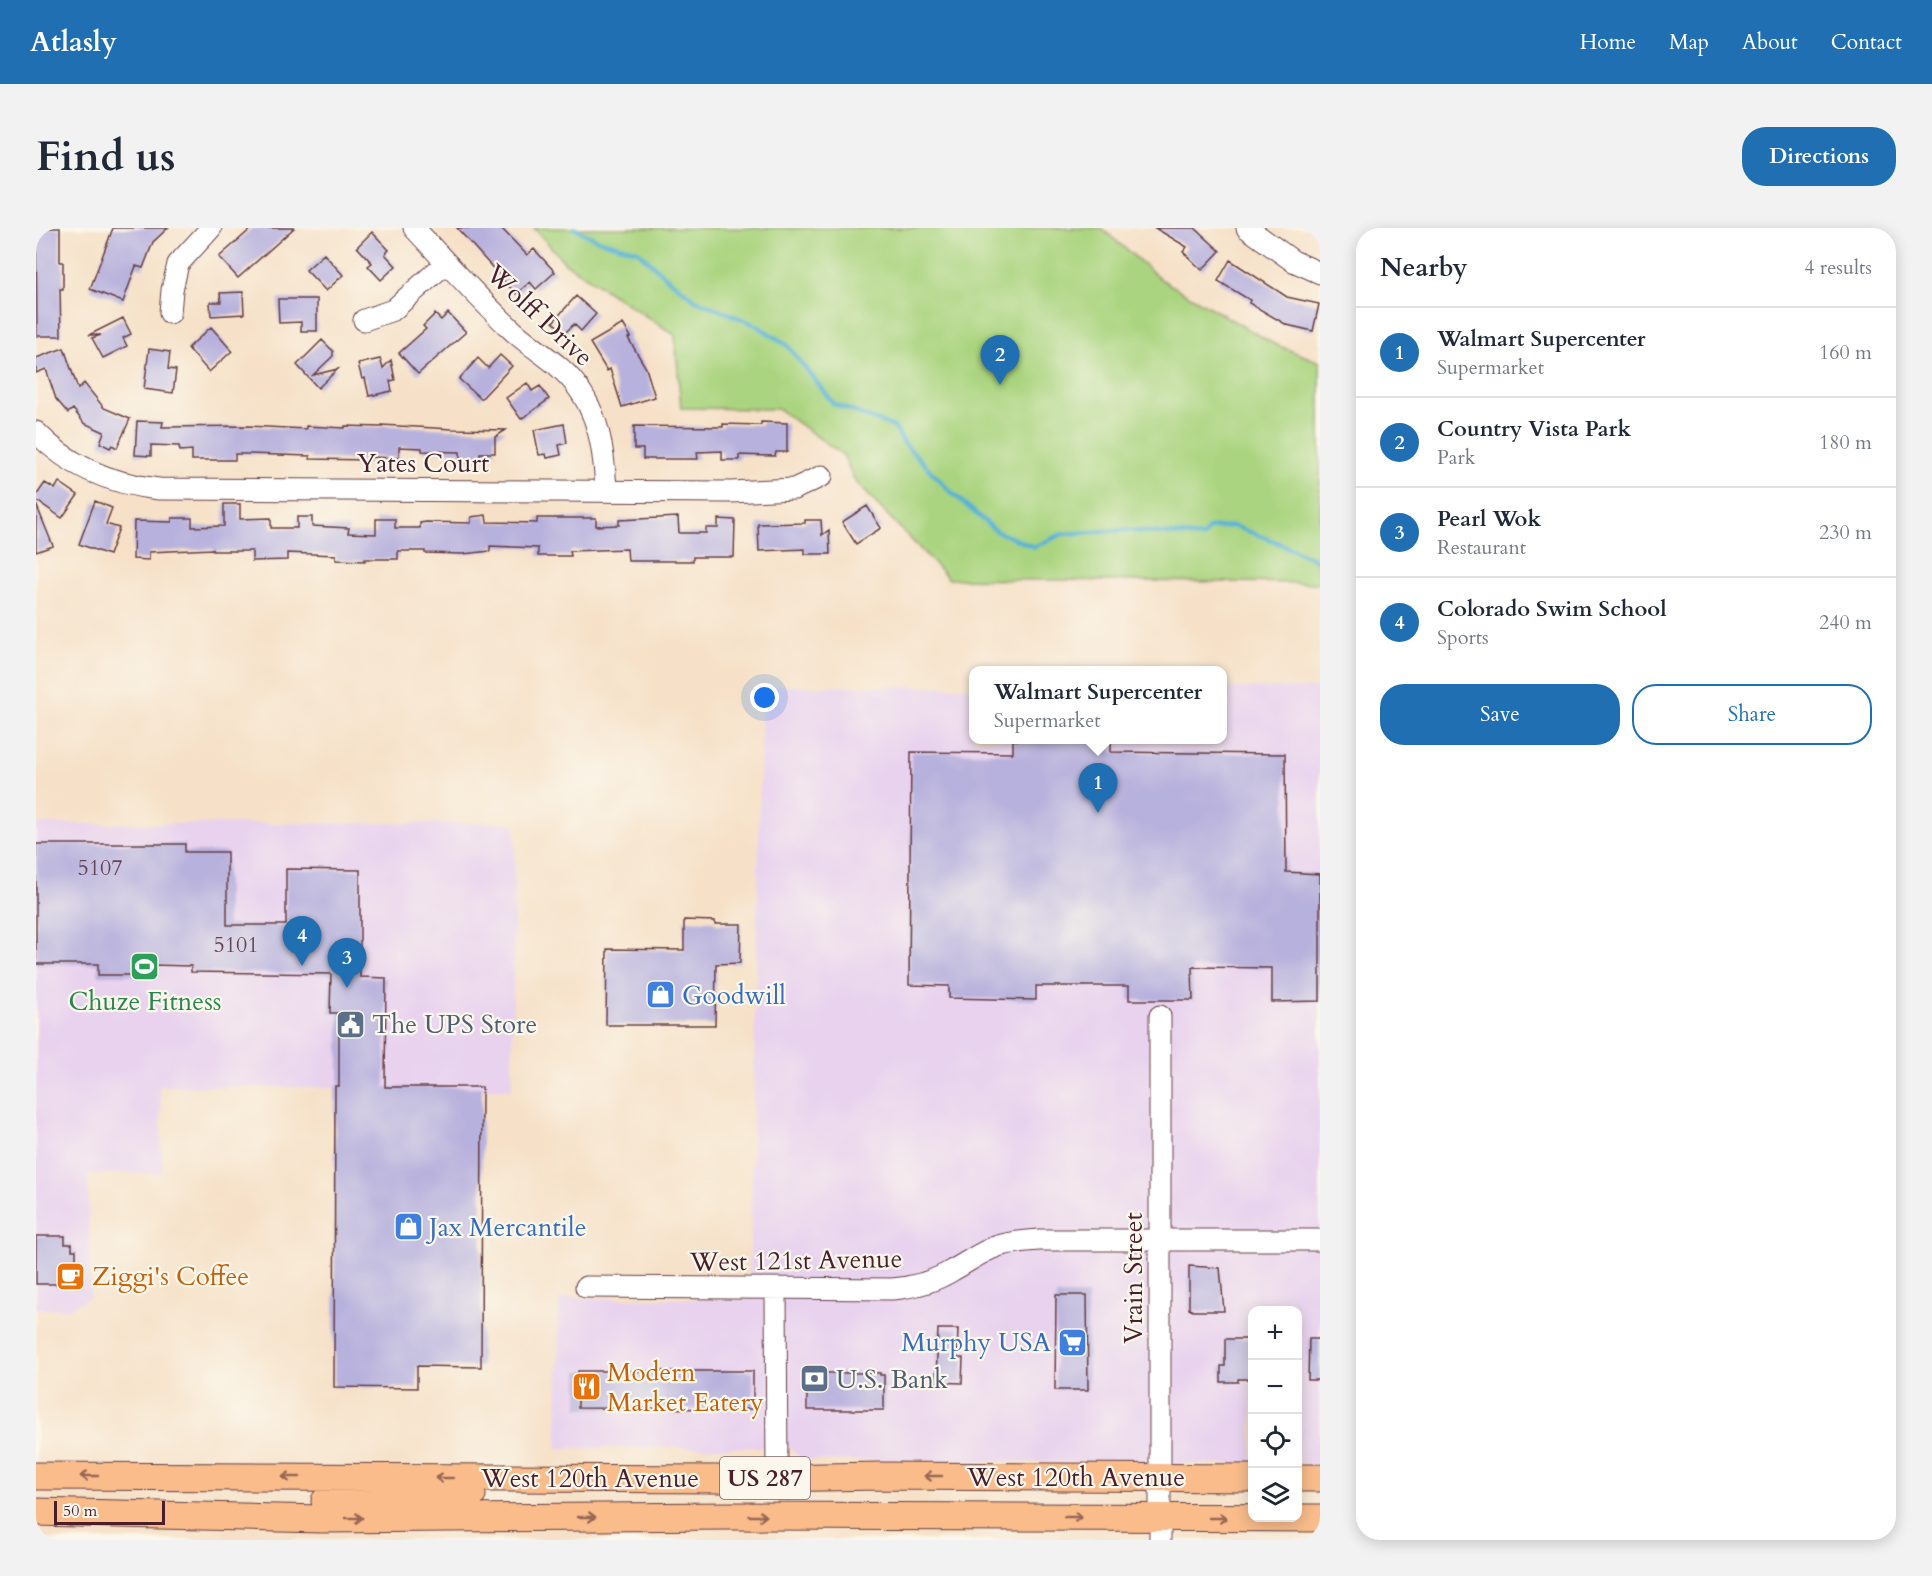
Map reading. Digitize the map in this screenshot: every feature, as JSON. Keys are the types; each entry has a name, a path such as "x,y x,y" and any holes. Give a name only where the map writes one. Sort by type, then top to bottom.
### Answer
{"main road":[{"name":"West 120th Avenue","path":"36,1476 1248,1478"},
{"path":"211,1517 287,1503 482,1495 493,1489 500,1478"},
{"path":"528,1518 538,1497 555,1489 739,1490 774,1478"},
{"path":"1302,1478 1320,1478"},
{"name":"West 120th Avenue","path":"36,1512 211,1517 528,1518 1160,1529 1320,1518"}],"street":[{"path":"170,314 172,290 178,264 211,228"},
{"name":"Wolff Drive","path":"414,228 516,334 574,381 586,399 599,430 605,458 606,491"},
{"path":"1246,228 1293,261 1320,273"},
{"path":"364,320 393,310 446,263"},
{"name":"Yates Court","path":"38,438 73,463 101,477 133,486 159,489 731,492 794,489 822,476"},
{"name":"Vrain Street","path":"1160,1016 1160,1529"},
{"name":"West 121st Avenue","path":"586,1287 876,1289 913,1287 939,1278 1000,1245 1022,1242 1040,1240 1320,1240"},
{"path":"774,1478 776,1289"}],"shaded area":[{"path":"762,686 969,687 969,744 1227,744 1227,688 1320,688 1320,1464 1302,1464 1302,1306 1248,1306 1248,1464 803,1460 789,1447 557,1448 559,1298 749,1299"},
{"path":"515,823 512,1089 160,1086 162,1173 88,1174 90,1297 67,1309 36,1309 36,824"}],"green space":[{"path":"534,228 1101,228 1162,280 1274,344 1320,362 1320,583 949,579 855,481 843,455 778,409 681,408 675,335 565,263"}],"building":[{"path":"36,228 60,228 60,262 63,262 63,289 60,289 61,336 37,336"},
{"path":"113,228 168,228 153,242 143,268 136,266 123,302 90,289"},
{"path":"252,228 294,228 238,278 219,257"},
{"path":"457,228 501,228 527,255 534,249 555,272 536,289 530,282 516,294"},
{"path":"1155,228 1195,228 1220,251 1202,270 1183,252 1187,247"},
{"path":"372,232 389,250 385,254 396,266 381,280 368,266 372,263 357,247"},
{"path":"324,254 343,275 326,291 306,270"},
{"path":"1230,260 1287,297 1319,304 1313,331 1287,325 1249,303 1250,300 1218,281"},
{"path":"243,292 244,314 211,316 210,302 221,302 220,293"},
{"path":"576,296 596,314 581,331 574,324 565,333 553,322"},
{"path":"278,299 317,299 317,331 301,331 301,322 279,323"},
{"path":"448,313 466,332 418,374 399,353 426,329 423,326 435,314 441,320"},
{"path":"123,318 131,334 123,338 127,346 103,358 92,338 101,335 89,335"},
{"path":"623,324 631,337 628,338 646,368 655,397 622,407 610,369 607,371 590,343"},
{"path":"211,327 232,351 209,372 188,348"},
{"path":"322,340 333,351 333,356 313,375 338,369 318,388 297,365"},
{"path":"64,348 78,389 84,383 104,408 130,419 117,448 112,445 110,448 100,443 104,432 84,423 73,409 68,413 56,399 46,369 36,373 36,358"},
{"path":"149,349 170,352 168,369 176,370 173,393 144,389"},
{"path":"500,355 512,366 481,399 459,379 478,358 488,368"},
{"path":"380,359 383,368 391,360 395,380 390,381 392,391 369,396 365,378 362,379 358,364"},
{"path":"527,383 532,391 540,386 549,399 521,419 506,398"},
{"path":"137,421 163,422 162,427 248,426 306,429 306,426 345,428 345,426 382,427 382,425 506,430 495,437 495,453 480,453 480,460 460,460 460,452 422,451 422,448 399,447 399,458 371,457 370,460 235,454 235,460 192,460 192,450 180,451 179,446 151,445 151,456 135,455"},
{"path":"761,422 787,423 787,452 776,452 775,456 739,455 739,460 722,460 722,451 697,452 698,459 643,459 643,449 634,449 634,426 723,427 723,424 761,425"},
{"path":"564,424 567,443 559,445 561,455 547,458 546,454 539,455 534,430"},
{"path":"59,482 78,495 62,518 36,500 36,496 45,483 55,489"},
{"path":"95,501 112,508 106,524 119,528 109,555 79,544"},
{"path":"36,504 53,546 36,552"},
{"path":"224,504 240,504 240,519 271,518 271,528 297,528 297,517 312,517 312,526 349,528 348,533 376,534 376,519 395,519 395,528 420,528 420,523 426,522 471,523 471,517 486,515 487,522 537,523 537,518 596,518 596,526 619,525 619,520 678,517 679,533 706,533 706,528 718,528 718,519 735,520 734,557 693,557 693,561 628,561 627,549 570,551 571,556 538,556 538,548 490,546 490,551 463,554 398,551 398,559 365,559 365,561 336,560 336,555 287,553 287,560 252,561 252,551 213,551 213,549 149,552 149,560 133,559 134,521 172,522 172,518 192,518 192,527 224,526"},
{"path":"867,506 881,528 856,544 842,522"},
{"path":"805,520 821,520 822,535 829,530 830,554 805,554 805,549 759,551 758,524 805,523"},
{"path":"1013,744 1111,744 1111,752 1285,754 1286,872 1320,874 1320,1001 1272,1002 1272,968 1192,967 1193,1000 1129,1000 1129,986 1036,986 1036,1000 949,998 949,986 909,985 911,752 1013,753"},
{"path":"36,844 185,844 185,852 227,852 227,925 286,925 286,869 360,870 360,977 386,978 385,1087 482,1087 481,1367 417,1366 417,1388 334,1387 335,1086 339,1086 339,1019 338,1013 330,1013 331,974 191,972 191,966 152,965 152,975 98,975 98,964 36,964"},
{"name":"Goodwill","path":"684,920 715,921 715,924 741,924 740,963 716,964 715,1025 606,1025 607,949 684,950"},
{"path":"36,1236 65,1236 65,1244 72,1244 72,1250 76,1250 76,1277 69,1277 69,1284 36,1284"},
{"path":"1189,1266 1220,1268 1224,1311 1189,1309"},
{"path":"1056,1295 1087,1295 1088,1390 1055,1390"},
{"path":"938,1329 958,1329 957,1358 963,1358 962,1383 936,1382"},
{"path":"1225,1339 1248,1339 1248,1379 1238,1379 1238,1382 1221,1382 1221,1366 1225,1366"},
{"path":"1309,1339 1320,1339 1320,1380 1308,1380"},
{"path":"578,1371 753,1371 753,1409 578,1408"},
{"path":"807,1373 880,1373 884,1375 884,1410 807,1410"}],"waterway":[{"path":"574,228 598,240 638,251 696,300 756,325 787,345 834,404 894,427 904,443 951,492 996,531 1034,547 1062,534 1124,530 1203,537 1209,528 1234,526 1320,562"}],"place":[{"name":"Country Vista Park","path":"1000,385"},
{"name":"Walmart Supercenter","path":"1098,813"},
{"name":"Colorado Swim School","path":"302,966"},
{"name":"Chuze Fitness","path":"145,967"},
{"name":"Pearl Wok","path":"347,988"},
{"name":"Goodwill","path":"661,995"},
{"name":"The UPS Store","path":"351,1024"},
{"name":"Jax Mercantile","path":"408,1227"},
{"name":"Ziggi's Coffee","path":"71,1276"},
{"name":"Murphy USA","path":"1072,1342"},
{"name":"U.S. Bank","path":"815,1379"},
{"name":"Modern Market Eatery","path":"586,1387"}]}
